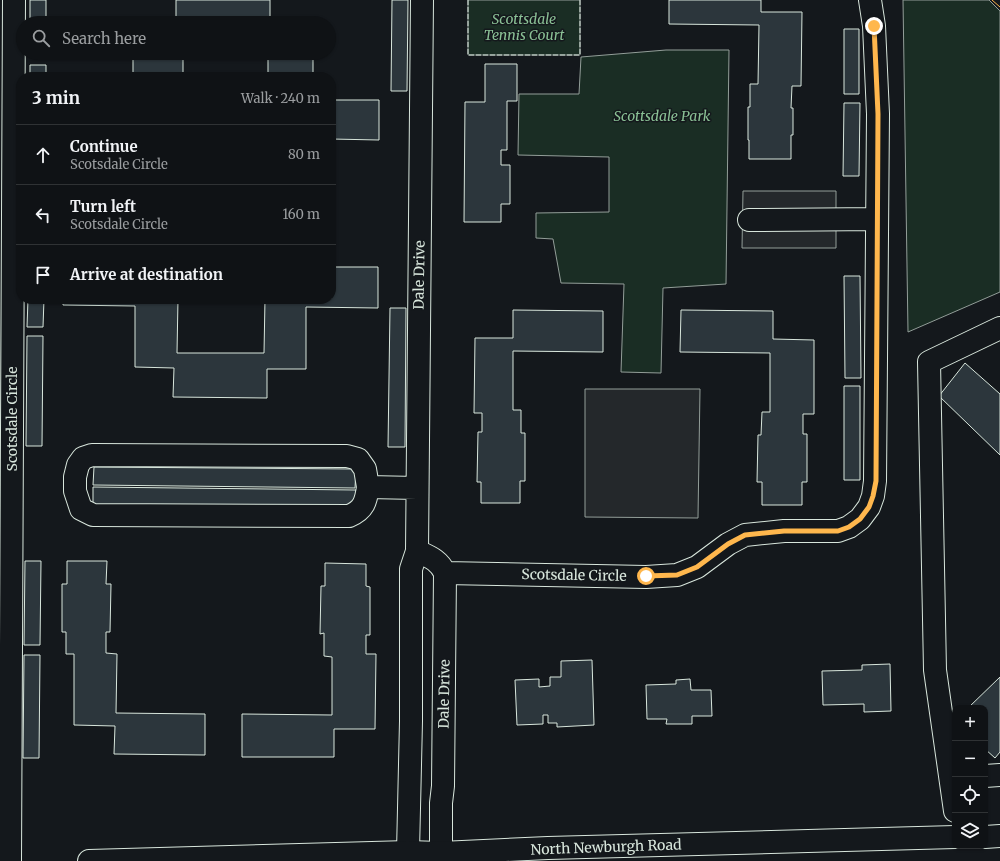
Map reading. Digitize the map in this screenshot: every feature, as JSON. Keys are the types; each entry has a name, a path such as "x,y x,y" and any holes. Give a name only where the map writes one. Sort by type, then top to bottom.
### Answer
{"street":[{"name":"Scotsdale Circle","path":"10,861 14,0"},
{"name":"Dale Drive","path":"408,852 411,721 411,569 417,550 422,0"},
{"name":"Scotsdale Circle","path":"445,573 646,576 677,575 697,567 728,544 745,535 784,531 838,531 849,527 860,519 869,507 876,481 878,114 874,26 870,0"},
{"path":"749,220 877,219"},
{"path":"952,770 935,670 930,362 1000,328"},
{"path":"92,455 347,456 358,459 365,469 368,487 366,500 356,513 349,516 93,515 82,509 75,491 75,477 78,466 83,458 92,455"},
{"path":"368,487 417,488"},
{"path":"417,550 435,560 442,566 445,573"},
{"name":"Dale Drive","path":"441,853 445,573"},
{"path":"988,776 1000,775"},
{"path":"988,836 1000,836"},
{"name":"North Newburgh Road","path":"88,861 408,852 548,854 952,837"}],"green space":[{"name":"Scottsdale Tennis Court","path":"468,0 580,0 580,55 468,55"},
{"path":"903,0 989,0 1000,11 1000,292 908,332"},
{"name":"Scottsdale Park","path":"666,50 729,50 726,284 663,288 661,373 621,372 624,284 561,283 553,239 536,238 536,213 609,212 609,157 518,155 519,94 579,94 581,57"}],"shaded area":[{"path":"743,191 836,191 836,248 742,248"},
{"path":"585,389 700,389 698,518 585,517"}],"building":[{"path":"30,0 46,0 46,16 30,16"},
{"path":"176,0 270,0 270,16 176,16"},
{"path":"392,0 408,0 407,91 391,91"},
{"path":"669,0 761,0 761,12 802,12 801,86 792,86 791,108 793,108 793,135 791,135 791,159 749,159 748,107 750,107 750,84 758,84 759,25 669,24"},
{"path":"844,29 859,29 859,94 844,94"},
{"path":"133,60 183,60 183,72 133,72"},
{"path":"268,60 313,60 313,72 268,72"},
{"path":"485,64 517,64 517,101 507,101 507,150 501,150 501,165 510,165 510,204 501,204 501,222 464,222 465,102 485,102"},
{"path":"30,65 46,65 46,72 30,72"},
{"path":"336,100 379,100 379,140 336,139"},
{"path":"844,103 860,103 859,176 843,176"},
{"path":"336,267 378,267 378,308 306,307 306,369 267,369 267,398 173,397 174,368 135,367 135,306 63,304 178,304 177,353 264,353 265,304 336,304"},
{"path":"844,276 860,276 861,378 845,378"},
{"path":"28,304 44,304 43,327 27,327"},
{"path":"390,308 406,308 405,447 388,447"},
{"path":"513,310 603,311 603,352 513,351 513,410 521,410 521,433 525,433 525,481 520,481 520,503 481,503 481,482 477,482 478,432 482,432 482,413 474,413 475,338 513,338"},
{"path":"681,310 773,311 773,339 814,340 814,414 803,414 803,434 807,434 807,482 802,482 802,505 762,505 762,482 757,482 758,435 761,435 762,412 770,412 770,353 680,352"},
{"path":"27,336 43,336 42,446 26,446"},
{"path":"965,363 1000,394 1000,455 939,396"},
{"path":"844,386 860,386 860,480 844,480"},
{"path":"94,467 356,469 355,488 93,485"},
{"path":"93,487 356,490 355,508 93,506"},
{"path":"25,561 41,561 40,645 24,645"},
{"path":"67,561 107,561 106,584 111,584 110,632 106,632 106,653 117,654 116,713 205,714 205,755 114,754 115,726 74,725 74,654 66,654 66,632 62,632 62,584 67,584"},
{"path":"325,563 366,564 366,586 370,587 370,635 366,635 366,654 376,654 375,729 334,729 334,757 242,757 242,714 332,715 332,657 324,656 324,633 320,634 321,586 325,586"},
{"path":"24,655 40,655 39,758 23,758"},
{"path":"592,660 594,725 557,727 557,723 548,723 548,715 543,715 543,724 517,725 515,680 539,679 539,687 550,686 550,677 561,677 561,661"},
{"path":"890,664 891,711 864,712 864,704 823,705 822,671 862,670 862,665"},
{"path":"1000,677 1000,752 995,758 988,752 988,705 971,705"},
{"path":"690,679 691,690 711,690 712,716 692,716 692,724 666,724 667,719 647,719 646,685 676,684 676,680"}],"fence":[{"path":"468,0 468,55 580,55 580,0"}],"power":[{"path":"992,0 1000,7"}],"route":[{"path":"646,576 677,575 697,567 728,544 745,535 784,531 838,531 849,527 860,519 869,507 876,481 878,114 874,26"}]}
